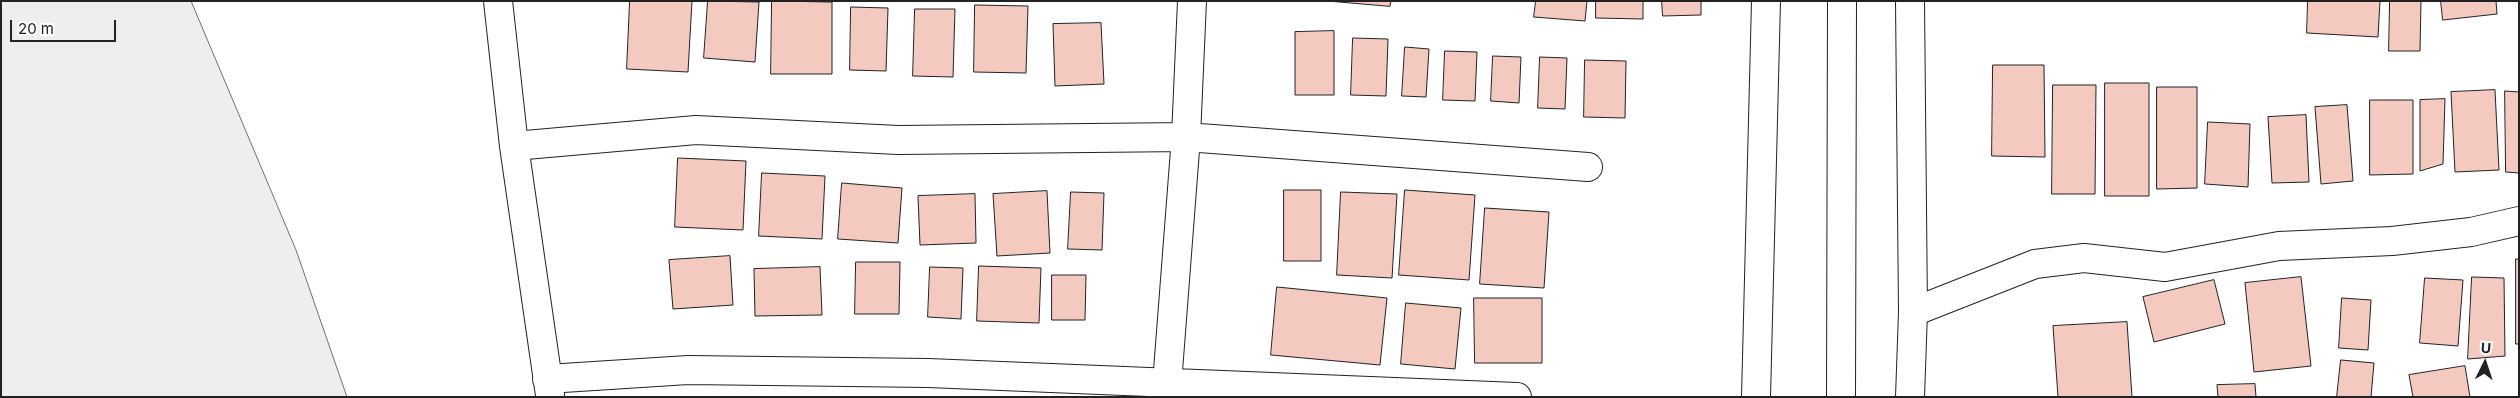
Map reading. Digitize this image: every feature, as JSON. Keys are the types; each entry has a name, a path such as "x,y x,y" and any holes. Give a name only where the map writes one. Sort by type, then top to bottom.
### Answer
{"main road":[{"path":"498,1 514,146 549,388 688,370 928,373 1091,378 1166,390 1282,386 1404,394 1517,397"},
{"path":"1166,390 1186,137 1192,1"},
{"path":"1756,397 1766,1"},
{"path":"1841,397 1842,1"},
{"path":"1910,1 1913,312 1910,397"},
{"path":"514,146 696,130 898,140 1186,137 1588,166"},
{"path":"1913,312 2035,264 2084,258 2165,267 2279,246 2392,241 2471,232 2519,221"}],"shaded area":[{"path":"1,1 191,1 296,250 347,397 1,397"}],"building":[{"path":"630,1 692,1 688,72 627,69"},
{"path":"708,1 759,2 755,62 704,58"},
{"path":"772,1 832,2 832,74 771,74"},
{"path":"1328,1 1391,1 1390,6"},
{"path":"1536,1 1587,1 1585,21 1534,17"},
{"path":"1596,1 1643,1 1643,19 1596,18"},
{"path":"1662,1 1701,1 1701,15 1663,16"},
{"path":"2308,1 2380,1 2378,37 2307,33"},
{"path":"2390,1 2421,1 2420,51 2389,51"},
{"path":"2441,1 2496,1 2497,14 2443,20"},
{"path":"975,5 1028,6 1026,73 974,72"},
{"path":"851,7 888,8 886,71 850,70"},
{"path":"915,9 955,9 953,77 913,76"},
{"path":"1101,23 1104,84 1055,86 1053,24"},
{"path":"1334,31 1334,95 1295,95 1295,32"},
{"path":"1353,38 1388,39 1386,96 1351,95"},
{"path":"1405,47 1429,49 1426,97 1402,96"},
{"path":"1445,51 1477,52 1475,101 1443,100"},
{"path":"1493,56 1521,57 1519,103 1491,101"},
{"path":"1540,57 1567,58 1565,109 1538,108"},
{"path":"1585,60 1626,61 1625,118 1584,117"},
{"path":"1993,65 2044,65 2045,157 1992,156"},
{"path":"2105,83 2149,83 2149,196 2105,196"},
{"path":"2053,85 2096,85 2095,194 2052,194"},
{"path":"2157,87 2197,87 2197,188 2157,189"},
{"path":"2495,90 2499,170 2455,172 2451,92"},
{"path":"2505,91 2519,92 2519,173 2506,172"},
{"path":"2445,99 2443,164 2420,171 2420,100"},
{"path":"2370,100 2413,100 2413,174 2370,175"},
{"path":"2347,105 2353,181 2321,184 2315,107"},
{"path":"2306,115 2309,182 2272,183 2268,117"},
{"path":"2208,122 2250,124 2248,187 2205,184"},
{"path":"678,158 746,161 743,230 675,227"},
{"path":"762,173 825,176 822,239 759,236"},
{"path":"842,183 902,188 898,243 838,239"},
{"path":"1284,190 1321,190 1321,261 1284,261"},
{"path":"1405,190 1475,195 1469,280 1399,275"},
{"path":"1047,191 1050,253 997,256 993,194"},
{"path":"1071,192 1104,193 1102,250 1068,249"},
{"path":"1341,192 1397,194 1392,278 1337,275"},
{"path":"975,194 976,243 920,245 918,196"},
{"path":"1485,208 1549,212 1544,288 1480,284"},
{"path":"730,256 733,305 673,309 669,260"},
{"path":"2516,259 2519,259 2519,344 2516,344"},
{"path":"856,262 900,262 899,314 855,314"},
{"path":"979,266 1041,268 1039,323 977,321"},
{"path":"820,267 822,315 755,316 754,269"},
{"path":"930,267 963,268 961,319 928,317"},
{"path":"1052,275 1086,275 1085,320 1052,320"},
{"path":"2301,277 2311,366 2254,372 2245,283"},
{"path":"2472,277 2504,278 2505,356 2468,359"},
{"path":"2425,278 2463,280 2458,346 2420,343"},
{"path":"2214,280 2225,324 2154,342 2143,297"},
{"path":"1277,287 1387,298 1380,365 1271,355"},
{"path":"1474,298 1542,298 1542,363 1475,363"},
{"path":"2342,298 2371,300 2368,350 2339,348"},
{"path":"1406,303 1461,308 1455,369 1401,364"},
{"path":"2127,322 2132,397 2058,397 2053,326"},
{"path":"2341,360 2374,363 2371,397 2337,397"},
{"path":"2465,366 2470,397 2413,397 2409,375"},
{"path":"2255,384 2256,397 2218,397 2217,385"}]}
